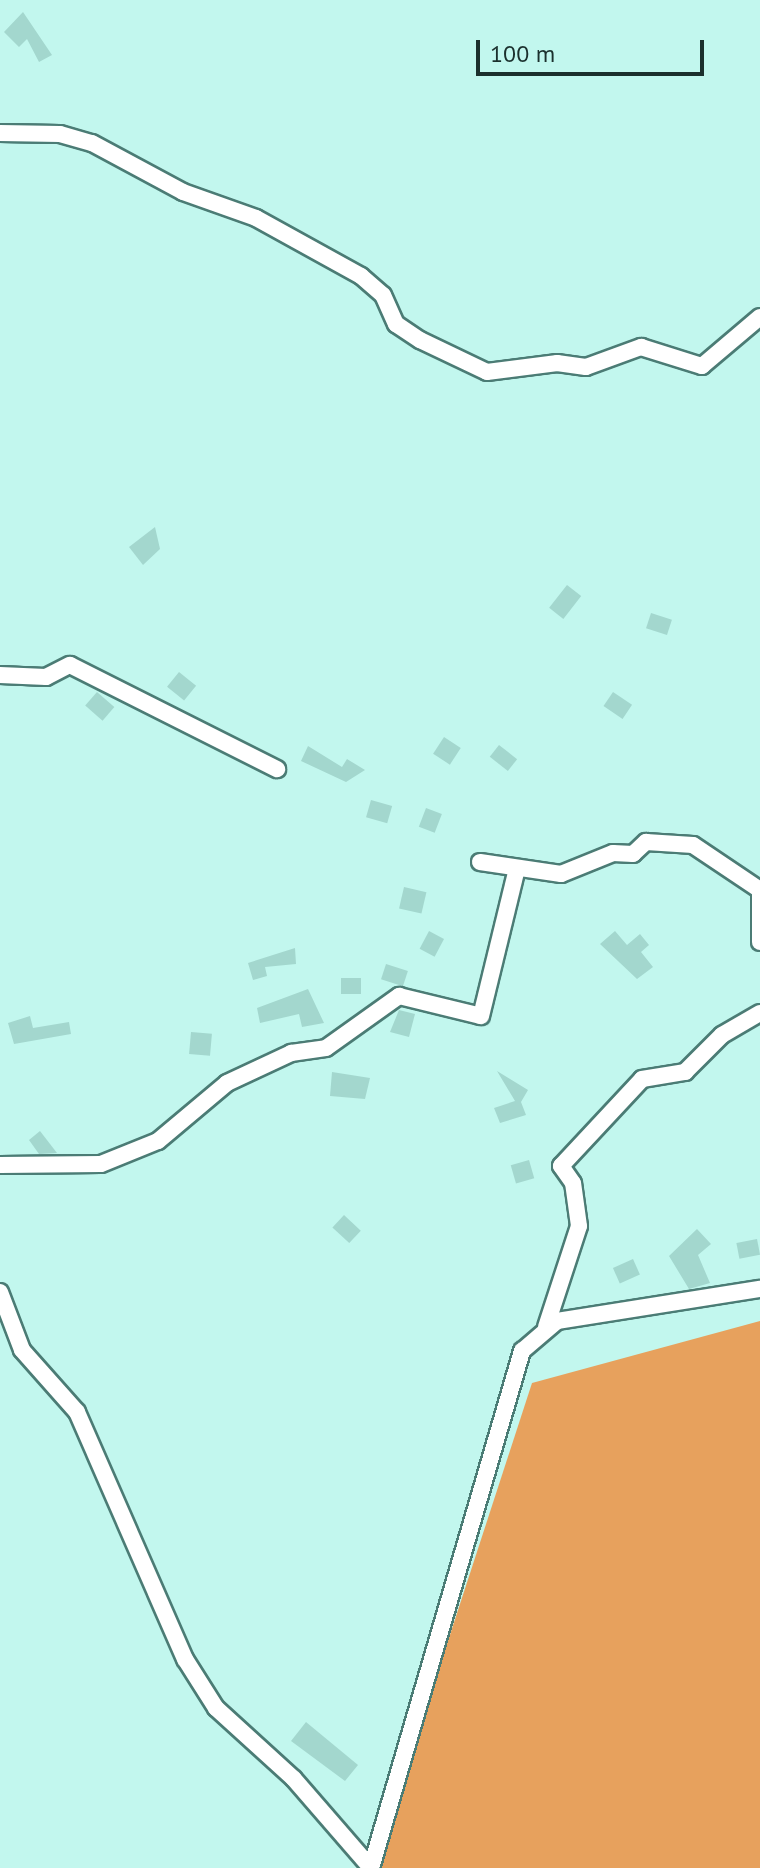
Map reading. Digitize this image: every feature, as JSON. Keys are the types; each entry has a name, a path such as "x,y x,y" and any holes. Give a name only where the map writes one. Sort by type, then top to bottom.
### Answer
{"street":[{"path":"0,133 60,134 92,143 170,187 256,218 361,276 383,295 396,324 420,340 487,372 557,363 586,367 641,347 702,366 760,317"},
{"path":"0,675 46,677 70,665 277,769"},
{"path":"480,862 561,874 613,853 633,854 646,842 675,841 760,890 760,942"},
{"path":"0,1165 101,1164 158,1141 227,1083 291,1053 326,1048 399,996 481,1016 517,868"},
{"path":"371,1868 504,1403 522,1351 546,1327 579,1226 573,1183 561,1166 642,1079 685,1072 722,1035 760,1013"},
{"path":"546,1327 760,1289"},
{"path":"0,1292 22,1350 77,1412 185,1659 216,1708 294,1779 371,1868"}],"shaded area":[{"path":"760,1321 760,1868 374,1868 532,1383"}],"building":[{"path":"23,12 52,55 39,62 27,39 19,47 4,32"},
{"path":"155,527 160,549 143,565 129,547"},
{"path":"567,585 581,596 563,619 549,608"},
{"path":"651,613 672,620 667,635 646,628"},
{"path":"179,672 196,686 184,701 167,687"},
{"path":"97,692 114,707 103,721 85,706"},
{"path":"613,692 632,705 623,719 603,706"},
{"path":"444,737 461,748 450,765 433,754"},
{"path":"499,745 517,759 508,771 490,757"},
{"path":"308,746 342,767 347,759 365,770 346,782 301,761"},
{"path":"371,800 392,806 387,823 366,817"},
{"path":"426,808 442,814 435,833 419,827"},
{"path":"404,887 426,892 421,914 399,908"},
{"path":"429,931 444,939 435,957 420,949"},
{"path":"615,931 627,945 640,934 649,945 641,952 653,967 637,979 600,944"},
{"path":"295,948 296,964 265,967 267,976 253,980 248,963"},
{"path":"386,964 408,971 403,986 381,979"},
{"path":"341,978 361,978 361,994 341,994"},
{"path":"308,989 324,1023 302,1027 299,1014 260,1023 257,1008"},
{"path":"399,1010 415,1014 409,1037 390,1032"},
{"path":"30,1016 33,1028 69,1022 71,1034 14,1044 8,1023"},
{"path":"191,1032 212,1034 210,1056 189,1054"},
{"path":"497,1071 528,1090 521,1102 526,1115 500,1123 494,1108 515,1101"},
{"path":"332,1072 370,1078 365,1099 330,1096"},
{"path":"40,1131 57,1153 39,1154 29,1140"},
{"path":"529,1160 534,1178 516,1184 511,1165"},
{"path":"344,1215 361,1231 349,1243 332,1227"},
{"path":"697,1229 711,1244 698,1255 710,1283 689,1289 669,1256"},
{"path":"757,1239 760,1255 739,1259 736,1243"},
{"path":"633,1259 640,1275 620,1283 613,1268"},
{"path":"306,1722 358,1765 345,1781 291,1741"}]}
